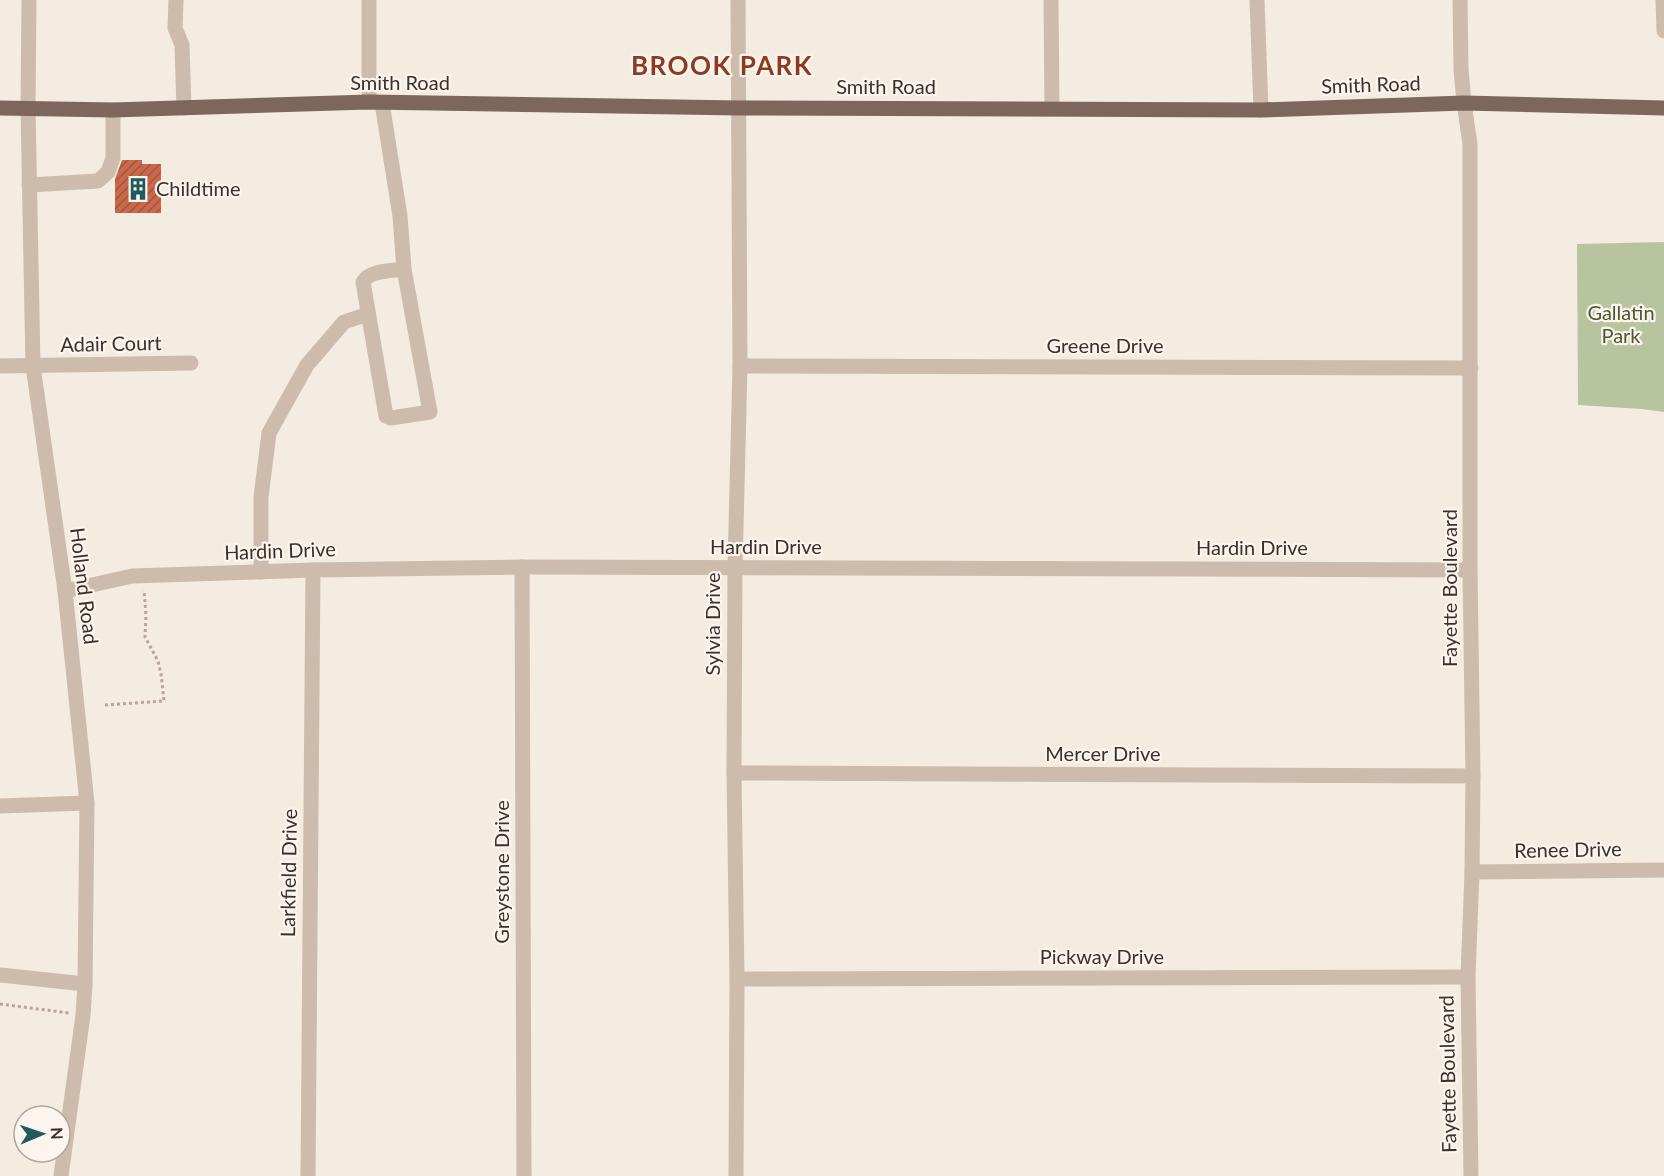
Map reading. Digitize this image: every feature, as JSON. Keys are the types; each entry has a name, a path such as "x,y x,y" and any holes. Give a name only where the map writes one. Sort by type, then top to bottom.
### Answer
{"main road":[{"name":"Smith Road","path":"0,108 112,110 376,103 739,108 1261,110 1464,103 1664,108"}],"street":[{"name":"Holland Road","path":"29,0 28,108 33,366 65,591 87,803 83,1015 61,1176"},
{"path":"176,0 175,28 182,45 184,108"},
{"path":"369,0 376,103 400,216 404,269 430,412 396,417 386,416 363,282 366,277 374,273 404,269"},
{"name":"Sylvia Drive","path":"736,1176 737,979 734,773 735,568 740,366 738,0"},
{"path":"1051,0 1052,109"},
{"path":"1257,0 1261,110"},
{"name":"Fayette Boulevard","path":"1460,0 1461,69 1470,144 1470,570 1473,776 1468,977 1471,1176"},
{"path":"1663,0 1664,31"},
{"path":"29,184 98,181 108,172 113,158 112,110"},
{"path":"261,572 261,497 269,433 308,365 344,322 368,314"},
{"name":"Adair Court","path":"0,366 191,363"},
{"name":"Greene Drive","path":"740,366 1471,368"},
{"name":"Hardin Drive","path":"65,591 132,576 313,570 522,567 1470,570"},
{"name":"Greystone Drive","path":"522,567 524,1176"},
{"name":"Larkfield Drive","path":"308,1176 313,570"},
{"name":"Mercer Drive","path":"734,773 1473,776"},
{"path":"0,806 87,803"},
{"name":"Renee Drive","path":"1472,872 1664,870"},
{"path":"0,975 85,984"},
{"name":"Pickway Drive","path":"737,979 1468,977"}],"path":[{"path":"105,705 164,701 159,661 145,637 143,576"},
{"path":"0,1004 83,1015"}],"green space":[{"name":"Gallatin Park","path":"1664,242 1664,412 1578,405 1577,244"}],"building":[{"name":"Childtime","path":"122,160 142,160 142,164 161,164 161,213 115,213 115,179"}],"place":[{"name":"Childtime","path":"138,189"}],"district":[{"name":"BROOK PARK","path":"722,66"}]}
